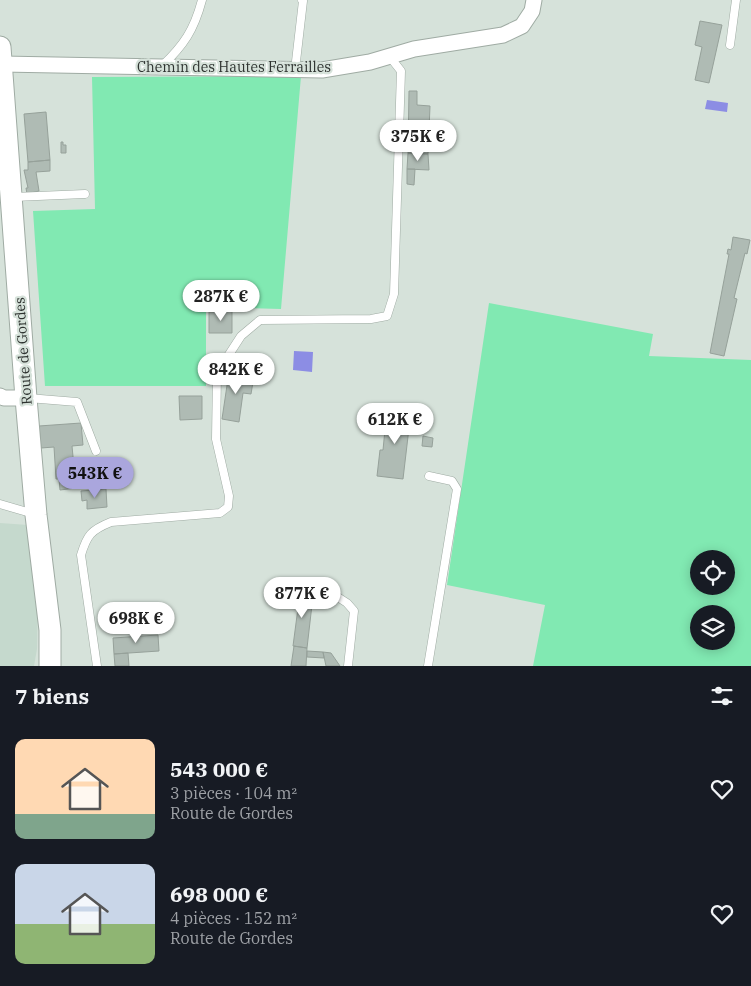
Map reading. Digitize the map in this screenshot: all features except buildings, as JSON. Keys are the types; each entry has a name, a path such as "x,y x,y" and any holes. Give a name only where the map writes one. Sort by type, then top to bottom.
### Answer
{"street":[{"name":"Chemin des Hautes Ferrailles","path":"1,55 160,67 322,70 370,62 414,49 503,35 522,26 532,11 534,0"},
{"name":"Route de Gordes","path":"1,55 3,109 12,197 26,398 36,515 50,630 48,662"},
{"path":"0,396 4,398 26,398"}],"lane":[{"path":"160,67 179,50 196,21 202,0"},
{"path":"295,70 302,0"},
{"path":"730,45 736,0"},
{"path":"97,666 82,556 86,539 97,527 111,522 220,513 228,507 229,496 216,439 217,373 241,336 260,320 371,319 387,316 394,294 401,71 390,57"},
{"path":"12,197 85,194"},
{"path":"26,398 77,402 96,451"},
{"path":"428,476 452,481 457,489 428,666"},
{"path":"0,504 36,515"},
{"path":"330,592 347,603 354,611 348,666"}],"shaded area":[{"path":"0,523 28,525 38,588 37,649 34,666 0,666"}],"green space":[{"path":"301,76 281,309 206,307 206,386 45,386 33,211 95,209 92,77"},
{"path":"489,303 653,334 649,356 751,360 751,666 533,666 545,605 447,585"}],"water":[{"path":"707,100 728,103 727,112 705,109"},
{"path":"294,351 313,352 312,372 293,370"},
{"path":"105,462 109,462 116,467 117,471 113,478 104,480 89,476 89,468 98,467"}]}
